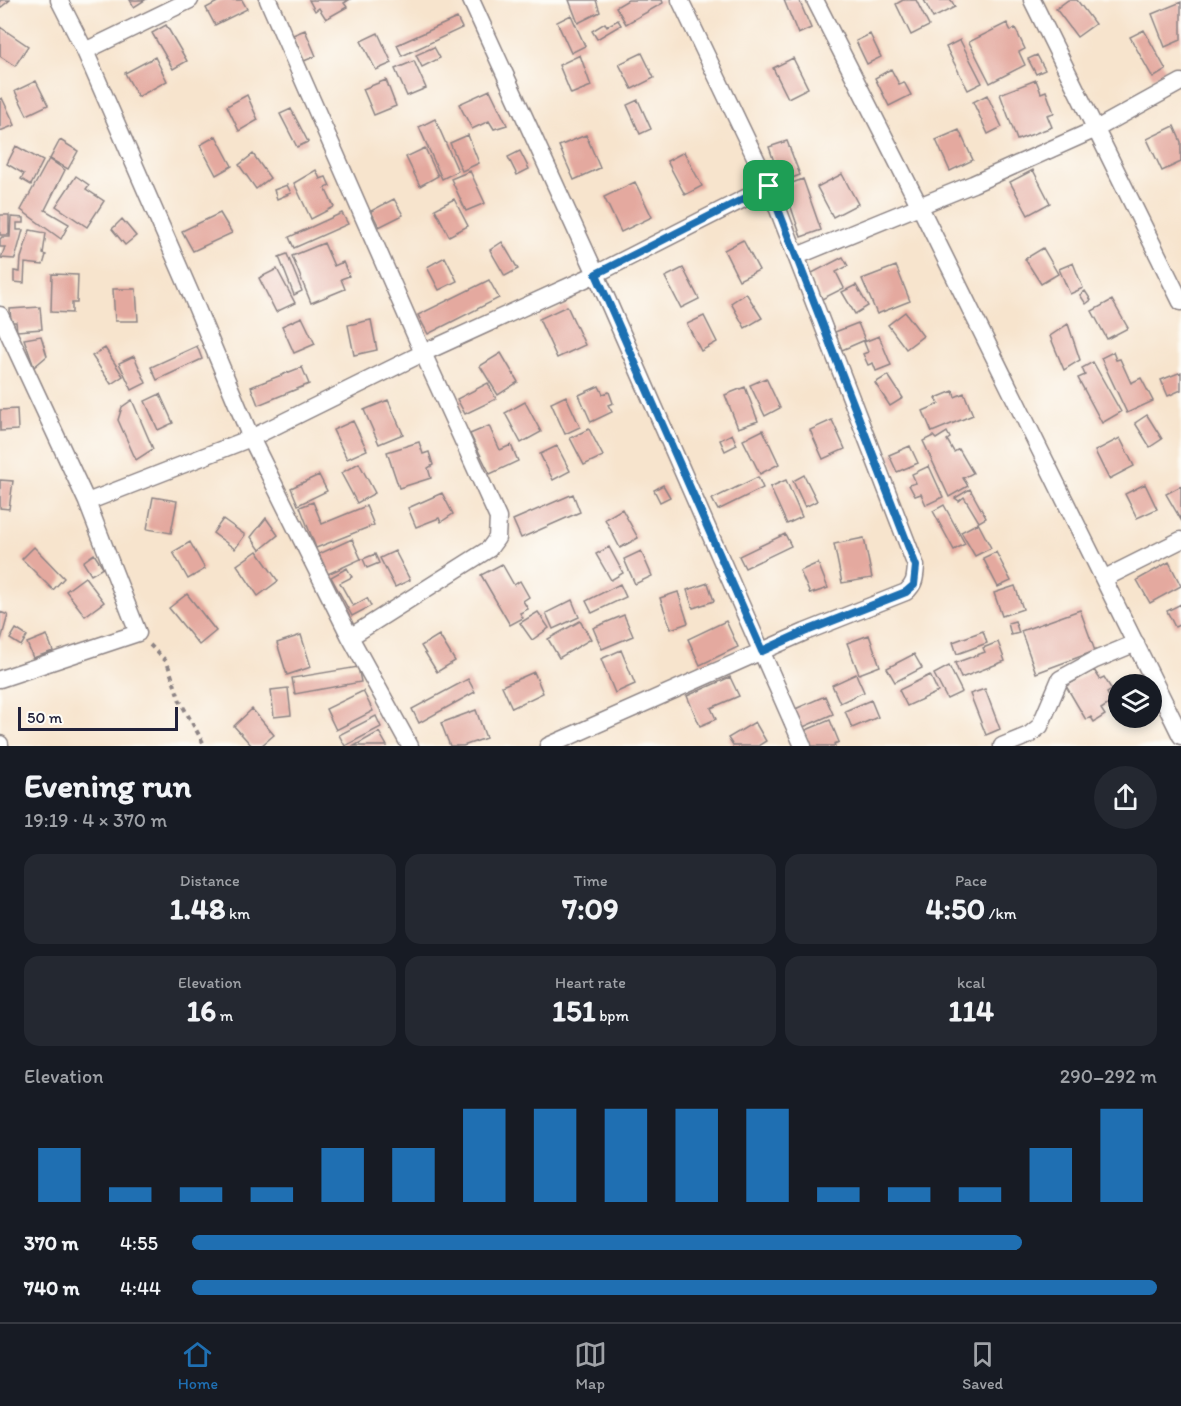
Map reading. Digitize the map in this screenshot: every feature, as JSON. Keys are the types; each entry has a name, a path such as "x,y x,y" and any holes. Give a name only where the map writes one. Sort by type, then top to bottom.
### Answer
{"street":[{"path":"59,0 85,51 251,438 350,637 410,746"},
{"path":"85,51 190,0"},
{"path":"268,0 498,518 497,538 489,549 350,637"},
{"path":"471,0 596,274 803,746"},
{"path":"548,746 804,632 906,592 914,585 916,566 769,186 680,0"},
{"path":"815,0 920,205 1181,736"},
{"path":"1032,0 1181,302"},
{"path":"797,256 973,184 1096,129 1181,82"},
{"path":"87,502 251,438 423,353 596,274 769,186"},
{"path":"0,315 87,502 138,633 0,679"},
{"path":"1105,578 1181,540"},
{"path":"1002,746 1029,735 1040,726 1060,679 1095,660 1136,644"}],"path":[{"path":"138,633 167,662 180,701 205,746"}],"building":[{"path":"0,0 10,0 0,8"},
{"path":"130,0 145,0 134,7"},
{"path":"221,0 242,0 247,9 215,25 206,8"},
{"path":"309,0 349,0 344,3 347,7 326,19 319,8 315,11"},
{"path":"569,0 596,0 600,12 578,23"},
{"path":"628,0 662,0 663,3 626,24 616,7"},
{"path":"784,0 799,0 811,28 798,34"},
{"path":"903,0 916,0 929,26 911,35 896,4"},
{"path":"924,0 951,0 955,7 933,18"},
{"path":"1068,0 1077,0 1095,24 1077,37 1056,9"},
{"path":"1181,2 1181,40 1165,47 1152,14"},
{"path":"571,15 585,46 571,53 557,22"},
{"path":"457,18 462,28 402,56 397,45"},
{"path":"618,20 621,25 597,39 592,31 605,23 607,26"},
{"path":"1007,23 1011,31 1015,28 1025,49 1019,52 1025,65 990,83 969,42"},
{"path":"166,25 187,61 173,69 152,33"},
{"path":"0,27 28,46 15,66 0,56"},
{"path":"305,30 316,56 304,61 293,35"},
{"path":"1144,30 1166,70 1153,78 1130,37"},
{"path":"378,33 392,63 376,70 361,41"},
{"path":"870,34 881,57 867,64 856,41"},
{"path":"960,40 982,83 968,90 946,47"},
{"path":"434,47 440,58 422,67 416,55"},
{"path":"642,53 654,78 632,89 619,64"},
{"path":"580,55 591,86 571,94 559,65"},
{"path":"1037,55 1045,70 1036,74 1028,59"},
{"path":"155,57 167,81 138,97 125,73"},
{"path":"793,58 808,88 788,98 773,68"},
{"path":"414,61 426,88 407,96 395,69"},
{"path":"891,69 899,84 904,82 911,95 889,106 875,78"},
{"path":"386,80 396,106 374,115 363,89"},
{"path":"1036,80 1041,93 1046,91 1054,113 1047,115 1052,127 1017,140 1000,94"},
{"path":"36,81 48,105 27,115 15,91"},
{"path":"490,90 507,125 494,129 489,121 472,129 459,104"},
{"path":"247,95 258,120 239,131 227,106"},
{"path":"987,95 1002,127 988,134 973,102"},
{"path":"2,98 15,125 0,131 0,99"},
{"path":"638,100 651,129 640,134 627,105"},
{"path":"291,109 308,142 297,147 280,114"},
{"path":"435,119 458,171 442,179 419,127"},
{"path":"1174,126 1181,142 1181,162 1162,171 1147,139"},
{"path":"959,130 973,160 950,171 936,140"},
{"path":"468,135 479,163 462,171 450,143"},
{"path":"586,135 600,168 574,180 559,146"},
{"path":"216,136 232,166 216,175 200,145"},
{"path":"60,140 78,151 68,169 50,159"},
{"path":"787,141 800,175 781,182 769,147"},
{"path":"16,146 43,161 31,185 21,179 24,174 7,164"},
{"path":"425,148 438,176 420,186 406,157"},
{"path":"520,151 529,169 517,175 508,157"},
{"path":"684,152 702,186 685,195 667,161"},
{"path":"253,154 270,178 256,189 239,165"},
{"path":"49,159 65,170 45,210 69,224 61,239 21,210"},
{"path":"316,170 320,179 326,177 330,186 325,188 334,207 311,219 294,183"},
{"path":"1033,170 1050,203 1028,215 1010,182"},
{"path":"470,171 485,203 466,211 451,179"},
{"path":"842,174 858,204 833,217 817,187"},
{"path":"76,176 89,185 86,189 104,201 87,227 56,206"},
{"path":"803,179 821,230 801,237 784,186"},
{"path":"635,182 652,217 621,232 604,197"},
{"path":"287,185 291,193 277,199 274,190"},
{"path":"394,199 403,215 379,227 371,211"},
{"path":"454,199 468,226 449,236 435,209"},
{"path":"220,213 232,233 193,251 182,231"},
{"path":"342,213 348,224 294,248 289,237"},
{"path":"0,215 9,215 9,235 0,235"},
{"path":"11,217 24,218 24,223 17,223 17,230 23,230 15,259 1,258 5,247 0,247 0,239 10,237"},
{"path":"122,219 136,236 125,245 112,229"},
{"path":"30,230 46,233 43,254 46,255 43,265 25,263 24,283 14,282 14,271 20,272 21,258"},
{"path":"743,240 759,270 739,280 724,250"},
{"path":"502,242 518,269 505,276 490,250"},
{"path":"324,243 334,266 343,262 349,276 341,279 345,289 311,303 292,256"},
{"path":"1043,248 1058,274 1041,284 1025,259"},
{"path":"287,254 302,291 294,295 279,257"},
{"path":"445,257 457,281 439,290 427,267"},
{"path":"843,257 848,266 836,272 844,288 822,299 810,274"},
{"path":"1073,263 1083,288 1070,294 1059,269"},
{"path":"896,266 910,301 877,314 862,279"},
{"path":"683,268 699,299 681,308 665,277"},
{"path":"277,269 295,303 276,312 259,278"},
{"path":"52,274 78,275 77,303 72,303 72,313 51,312"},
{"path":"489,280 499,298 428,334 418,315"},
{"path":"856,285 868,306 855,314 842,292"},
{"path":"113,289 136,289 138,321 115,321"},
{"path":"1085,291 1091,300 1086,304 1080,295"},
{"path":"746,293 762,318 745,328 731,303"},
{"path":"1112,300 1128,328 1107,339 1092,311"},
{"path":"567,306 585,345 557,358 539,319"},
{"path":"40,307 42,329 17,331 16,322 11,322 10,309"},
{"path":"905,312 923,336 906,349 888,325"},
{"path":"704,316 717,342 701,351 687,324"},
{"path":"302,317 315,344 294,353 282,326"},
{"path":"371,320 377,350 354,355 348,325"},
{"path":"858,323 865,340 842,350 835,332"},
{"path":"1068,324 1080,360 1064,370 1050,336"},
{"path":"41,336 47,356 34,367 24,339"},
{"path":"879,336 891,365 876,371 873,363 868,365 863,354 868,352 864,342"},
{"path":"197,346 202,359 157,380 151,367"},
{"path":"105,348 123,376 111,384 92,356"},
{"path":"1113,352 1116,360 1120,359 1131,383 1141,378 1153,401 1127,413 1101,358"},
{"path":"501,353 518,382 498,395 480,366"},
{"path":"134,356 146,383 132,390 119,363"},
{"path":"1093,362 1121,412 1102,423 1078,378 1085,375 1082,368"},
{"path":"302,367 309,384 258,405 251,387"},
{"path":"1181,372 1181,390 1168,396 1161,380"},
{"path":"888,375 903,398 890,406 875,383"},
{"path":"766,378 780,408 765,416 750,385"},
{"path":"488,383 496,399 465,414 457,399"},
{"path":"599,386 603,394 609,392 613,403 608,405 612,412 591,422 579,395"},
{"path":"745,387 758,421 738,428 725,395"},
{"path":"953,391 955,397 964,393 973,415 932,432 923,411 939,404 936,398"},
{"path":"160,394 173,423 158,430 145,401"},
{"path":"566,396 580,427 565,434 551,403"},
{"path":"132,400 153,449 136,460 118,420 122,407"},
{"path":"388,400 403,434 379,444 364,410"},
{"path":"525,402 541,432 521,443 505,413"},
{"path":"17,409 18,430 0,431 0,410"},
{"path":"1147,415 1162,439 1150,447 1135,423"},
{"path":"832,420 845,449 823,459 810,430"},
{"path":"353,421 367,450 347,459 333,430"},
{"path":"489,426 500,450 511,445 518,461 490,474 470,434"},
{"path":"589,429 603,456 584,465 570,438"},
{"path":"763,430 779,464 760,474 743,440"},
{"path":"947,432 950,438 947,440 954,452 959,449 973,473 963,478 968,486 949,497 923,441 933,436 936,439"},
{"path":"732,434 737,445 725,451 720,440"},
{"path":"1120,438 1134,466 1109,479 1095,451"},
{"path":"419,442 423,454 429,452 433,465 428,468 431,478 399,488 387,452"},
{"path":"557,446 570,471 553,480 540,454"},
{"path":"910,446 918,463 897,472 889,455"},
{"path":"359,463 375,493 357,503 341,473"},
{"path":"929,466 943,497 926,505 921,494 915,496 909,485 916,483 912,474"},
{"path":"319,475 327,491 298,505 291,488"},
{"path":"804,475 817,501 805,507 793,481"},
{"path":"758,477 763,488 718,510 712,499"},
{"path":"0,480 13,481 9,509 0,508"},
{"path":"786,480 802,517 787,524 770,487"},
{"path":"1145,484 1157,509 1137,518 1125,494"},
{"path":"663,485 670,497 660,502 654,490"},
{"path":"1181,486 1181,520 1166,494"},
{"path":"970,489 986,518 979,522 964,497 959,501 955,498"},
{"path":"442,493 453,514 441,522 439,518 416,527 408,508"},
{"path":"573,494 580,512 521,538 513,520"},
{"path":"153,497 177,501 171,533 147,529"},
{"path":"313,502 322,524 366,506 374,525 316,548 300,507"},
{"path":"944,505 965,544 954,550 933,511"},
{"path":"622,509 638,538 620,548 605,519"},
{"path":"266,518 278,535 260,550 251,537"},
{"path":"223,519 245,535 235,549 213,533"},
{"path":"978,523 991,548 975,556 961,532"},
{"path":"785,534 791,546 745,568 739,556"},
{"path":"864,538 872,578 842,583 834,544"},
{"path":"352,539 361,559 328,574 319,554"},
{"path":"190,542 205,569 188,579 173,552"},
{"path":"34,547 64,578 53,590 22,559"},
{"path":"609,547 623,573 611,580 596,554"},
{"path":"257,551 278,581 258,596 237,565"},
{"path":"395,551 410,580 395,587 380,558"},
{"path":"641,551 652,576 635,584 624,559"},
{"path":"996,552 1011,581 998,587 983,558"},
{"path":"94,554 103,568 91,575 83,562"},
{"path":"375,554 379,563 367,568 363,559"},
{"path":"1169,562 1181,586 1150,603 1137,580"},
{"path":"818,563 828,588 810,594 800,571"},
{"path":"502,564 514,585 520,581 529,597 523,601 528,609 520,613 523,618 510,625 481,575"},
{"path":"347,568 352,577 340,583 353,606 367,598 371,606 352,616 331,577"},
{"path":"85,577 104,602 85,616 66,591"},
{"path":"708,583 714,601 693,608 687,590"},
{"path":"620,584 626,597 592,613 586,601"},
{"path":"1015,586 1023,609 1002,616 994,593"},
{"path":"678,592 688,623 671,629 660,598"},
{"path":"187,594 216,631 199,645 169,608"},
{"path":"572,600 579,617 553,629 546,613"},
{"path":"1181,604 1181,624 1175,627 1167,611"},
{"path":"1080,610 1095,651 1036,673 1021,631"},
{"path":"0,612 8,615 1,640 0,640"},
{"path":"538,612 549,628 532,640 520,623"},
{"path":"624,615 633,636 602,649 593,628"},
{"path":"580,621 591,639 559,658 548,639"},
{"path":"726,621 738,647 700,665 688,639"},
{"path":"1015,621 1019,633 1011,635 1008,623"},
{"path":"16,629 27,636 21,646 10,639"},
{"path":"983,631 987,643 957,654 953,642"},
{"path":"47,635 53,651 33,658 27,643"},
{"path":"301,635 311,667 287,675 277,643"},
{"path":"439,635 455,661 437,672 421,646"},
{"path":"869,635 880,666 859,674 847,643"},
{"path":"998,642 1005,661 961,678 955,663 985,652 983,648"},
{"path":"621,650 635,684 615,693 601,659"},
{"path":"914,654 922,668 895,682 887,668"},
{"path":"949,666 962,692 947,699 934,674"},
{"path":"358,667 361,682 295,694 292,678"},
{"path":"1094,670 1100,679 1104,677 1108,684 1108,705 1101,709 1105,715 1094,722 1091,717 1086,720 1066,686"},
{"path":"534,672 543,693 512,708 502,686"},
{"path":"856,674 864,692 840,703 832,685"},
{"path":"930,675 938,692 907,706 899,690"},
{"path":"730,677 739,696 711,708 716,719 700,726 687,696"},
{"path":"468,679 475,692 419,723 412,709"},
{"path":"288,688 291,715 274,717 271,690"},
{"path":"985,689 1000,729 986,735 970,694"},
{"path":"363,691 373,711 336,730 326,709"},
{"path":"825,696 833,714 801,728 793,710"},
{"path":"871,700 878,717 852,728 845,711"},
{"path":"252,709 274,735 261,746 252,746 234,726"},
{"path":"476,710 486,738 463,746 450,746 441,723"},
{"path":"376,716 381,727 345,746 339,735"},
{"path":"830,720 839,742 834,744 835,746 810,746 804,731"},
{"path":"755,722 766,741 758,746 733,746 728,738"},
{"path":"379,732 387,746 354,746"}],"route":[{"path":"769,186 916,566 914,585 906,592 762,651 596,274 769,186"}]}
